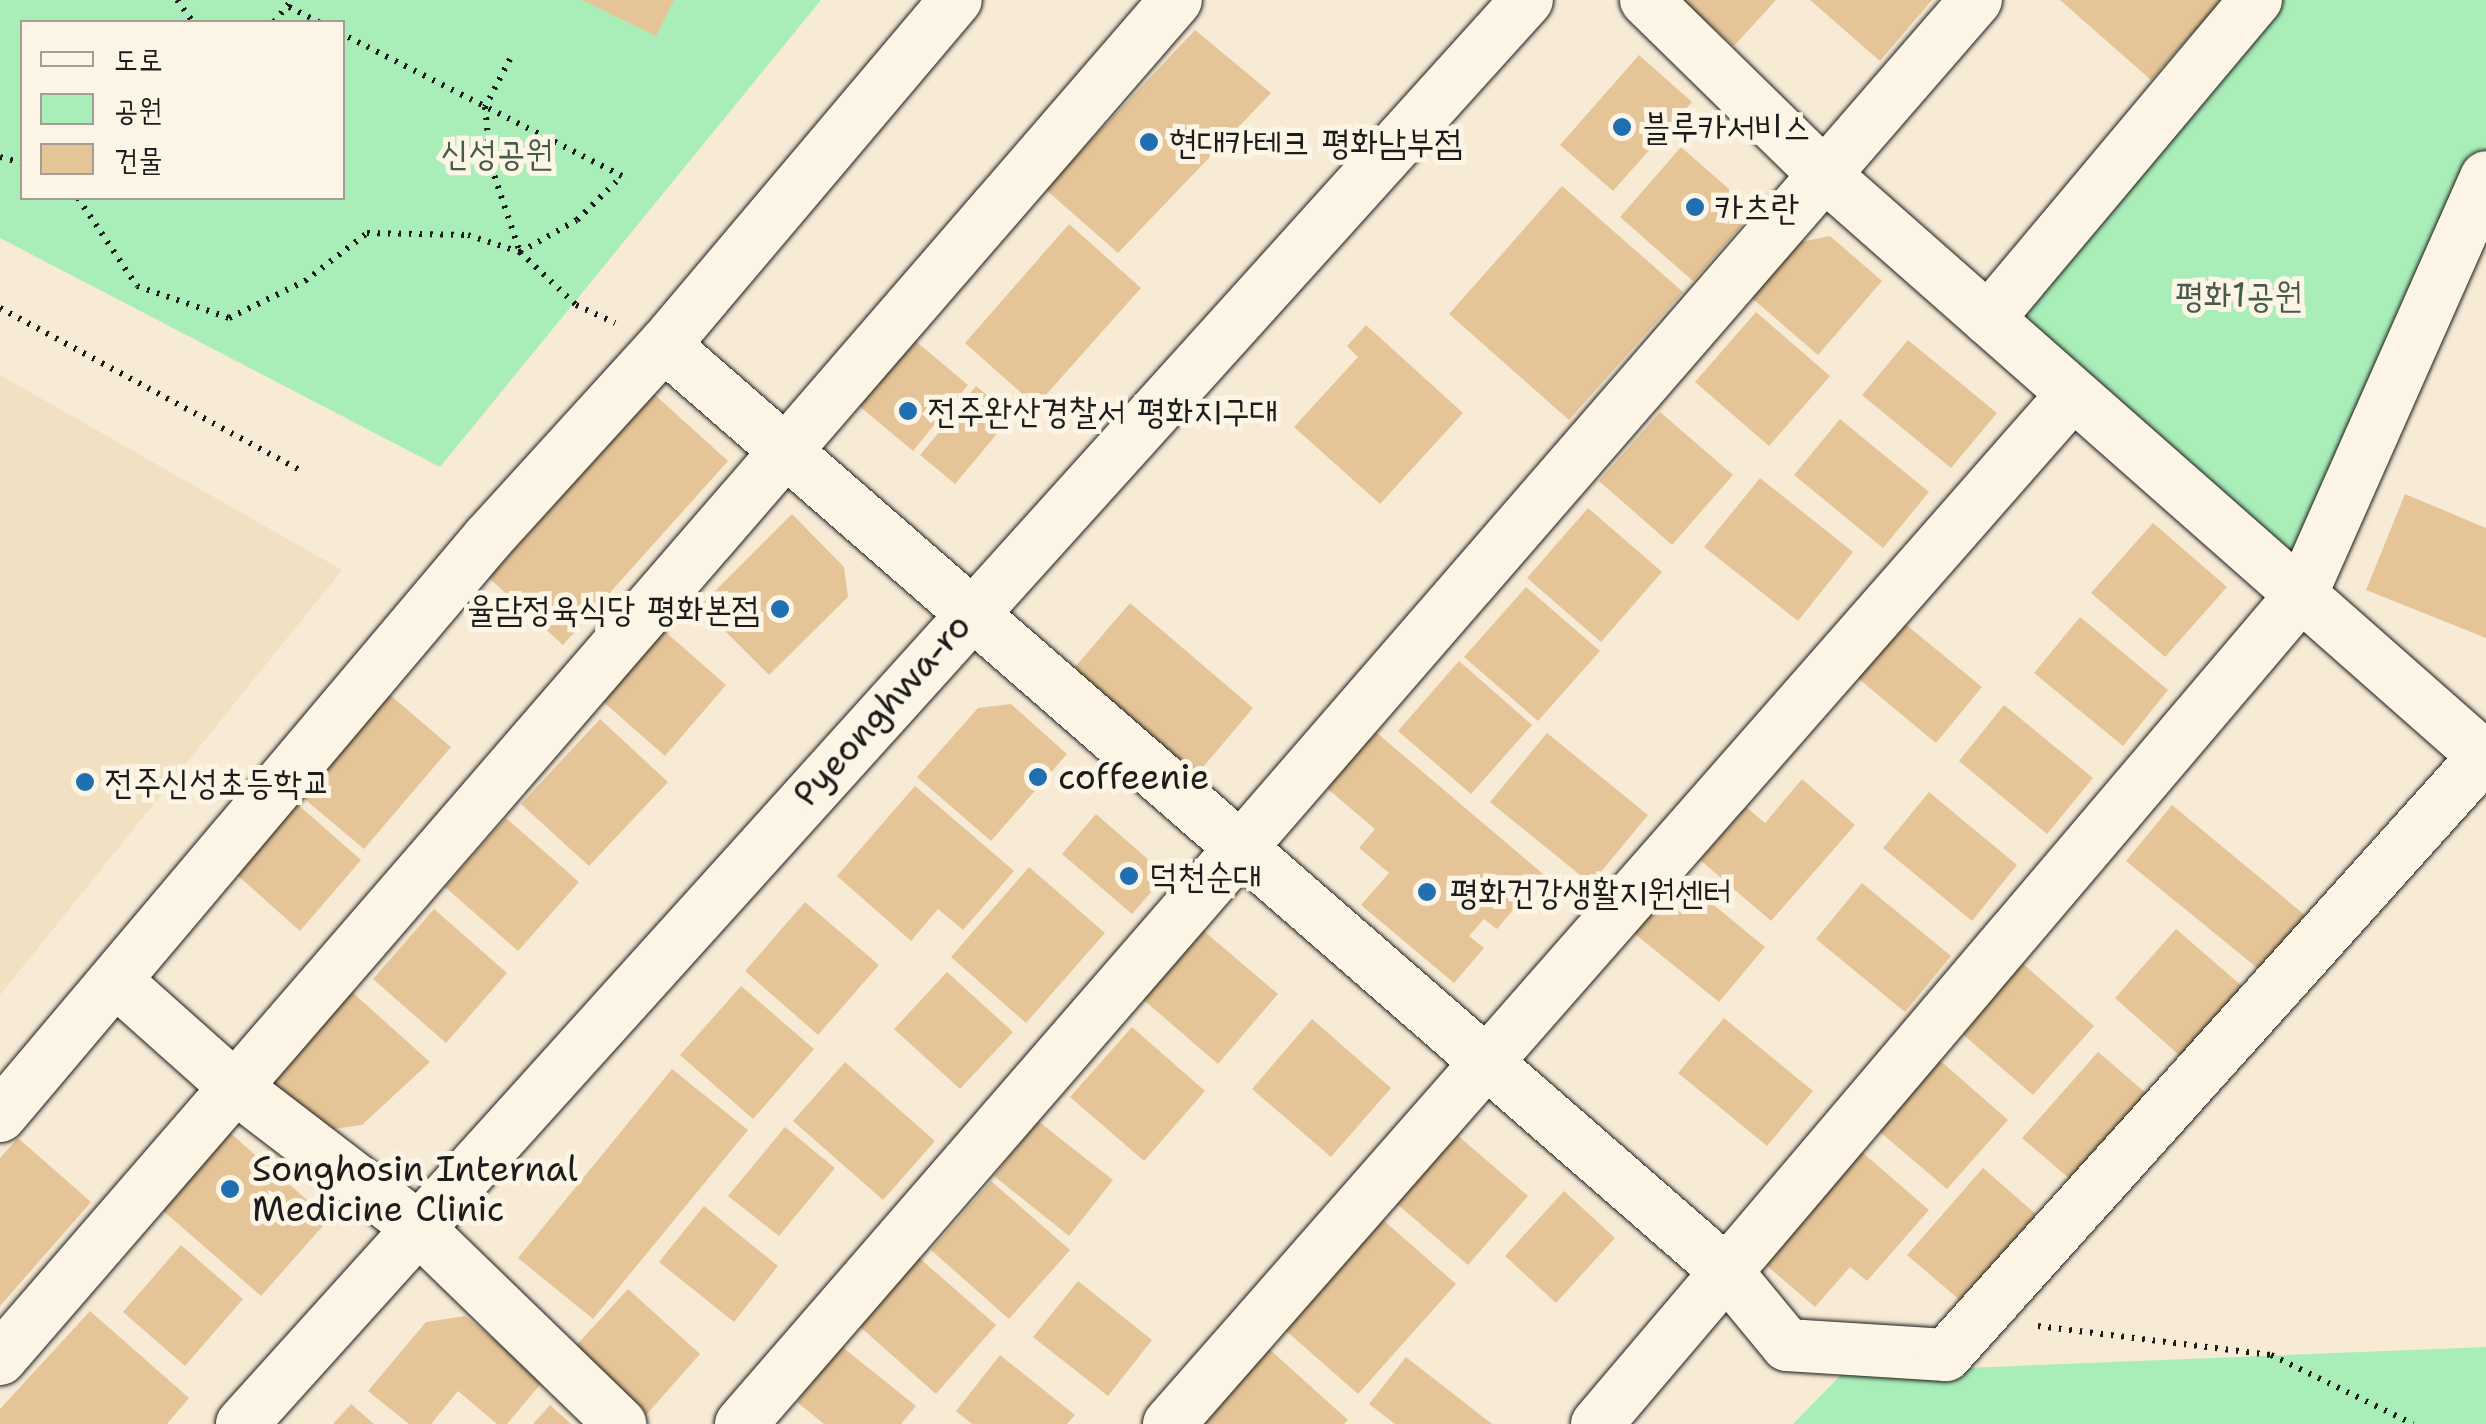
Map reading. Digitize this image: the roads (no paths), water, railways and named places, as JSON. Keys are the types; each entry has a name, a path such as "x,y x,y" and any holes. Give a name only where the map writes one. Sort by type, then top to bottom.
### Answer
{"street":[{"path":"0,1116 488,536 664,345 956,0"},
{"path":"0,1359 1176,0"},
{"name":"Pyeonghwa-ro","path":"242,1424 416,1225 1527,0"},
{"path":"664,345 974,609 1242,850 1726,1272 1787,1344 1946,1356 2485,756 1825,175 1646,0"},
{"path":"741,1424 1976,0"},
{"path":"1988,318 2256,0"},
{"path":"1597,1424 2302,595 2486,176"},
{"path":"1168,1424 2073,394"},
{"path":"116,980 235,1087 416,1225 620,1424"}],"place":[{"name":"블루카서비스","path":"1622,127"},
{"name":"현대카테크 평화남부점","path":"1149,142"},
{"name":"카츠란","path":"1695,207"},
{"name":"전주완산경찰서 평화지구대","path":"908,411"},
{"name":"율담정육식당 평화본점","path":"780,609"},
{"name":"coffeenie","path":"1038,777"},
{"name":"전주신성초등학교","path":"85,782"},
{"name":"덕천순대","path":"1129,876"},
{"name":"평화건강생활지원센터","path":"1427,892"},
{"name":"Songhosin Internal Medicine Clinic","path":"230,1189"}],"park label":[{"name":"신성공원","path":"497,153"},
{"name":"평화1공원","path":"2239,295"}]}
